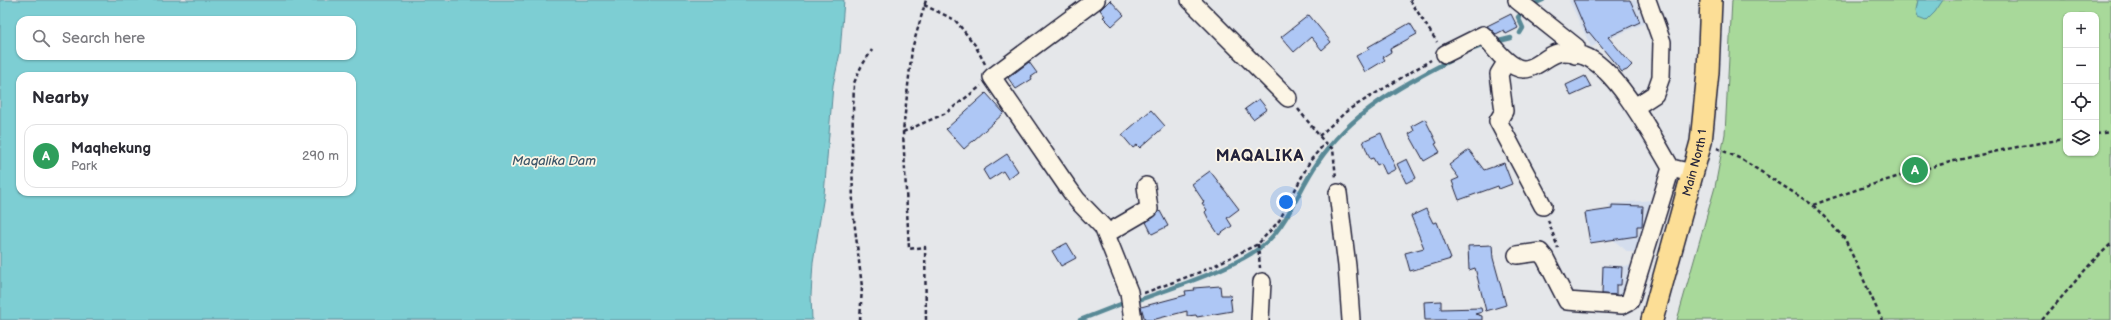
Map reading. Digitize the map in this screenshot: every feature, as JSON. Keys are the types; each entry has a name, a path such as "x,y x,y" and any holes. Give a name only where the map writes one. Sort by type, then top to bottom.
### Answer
{"main road":[{"name":"Main North 1","path":"1652,320 1701,142 1708,72 1711,0"}],"street":[{"path":"1096,0 992,77 1066,186 1077,200 1094,216 1106,234 1131,297 1133,320"},
{"path":"1190,0 1288,98"},
{"path":"1517,0 1576,47 1575,55"},
{"path":"1635,107 1655,94 1661,77 1662,42 1647,0"},
{"path":"1445,54 1483,35 1507,61 1517,68 1529,68 1541,64 1553,54 1563,52 1584,56 1599,64 1635,107 1671,168 1692,173"},
{"path":"1507,61 1499,74 1504,111 1498,121 1543,206"},
{"path":"1516,255 1540,252 1545,258 1567,301 1622,305 1630,301 1671,168"},
{"path":"1106,234 1149,208 1146,186"},
{"path":"1338,193 1347,266 1351,320"},
{"path":"1260,320 1262,282"}],"path":[{"path":"926,0 912,49 903,132 909,249 925,247 926,320"},
{"path":"1320,136 1348,110 1428,61 1445,54 1410,0"},
{"path":"903,132 946,113 992,77 975,45 955,20 924,5"},
{"path":"860,320 862,287 853,211 852,142 854,83 861,67 872,50"},
{"path":"1288,98 1325,143 1333,149 1338,193"},
{"path":"2099,134 2111,132"},
{"path":"1813,205 1863,187 1945,164 2034,143 2063,139"},
{"path":"1701,142 1741,159 1813,205 1845,240 1882,320"},
{"path":"1131,297 1203,271 1258,244 1279,221 1310,161 1325,143"},
{"path":"1543,206 1559,251"},
{"path":"1258,244 1262,282"},
{"path":"2042,320 2092,262 2111,244"}],"shaded area":[{"path":"1569,0 1635,0 1645,23 1591,47"},
{"path":"1652,200 1636,252 1628,252 1612,239 1609,204"},
{"path":"1602,265 1632,266 1620,299 1602,296"}],"green space":[{"path":"1732,0 2111,0 2111,320 1677,320 1715,187 1725,134"}],"water":[{"name":"Maqalika Dam","path":"0,0 844,0 840,53 833,85 824,195 813,262 811,295 812,320 0,320"},
{"path":"1918,0 1943,0 1935,12 1926,21 1918,18 1916,10"}],"building":[{"path":"1110,0 1124,15 1112,26 1103,17 1105,16 1100,10"},
{"path":"1573,0 1630,0 1640,22 1608,37 1632,65 1627,70 1622,72 1589,32 1587,33"},
{"path":"1511,14 1518,28 1506,34 1504,30 1496,34 1487,26"},
{"path":"1309,15 1331,42 1322,50 1311,37 1294,52 1281,37"},
{"path":"1410,23 1417,34 1390,49 1391,52 1383,57 1385,60 1365,72 1356,56 1369,49 1368,47"},
{"path":"1029,62 1037,73 1031,77 1032,79 1016,89 1008,78"},
{"path":"1585,76 1591,87 1571,96 1566,85"},
{"path":"986,93 1004,113 964,149 946,129"},
{"path":"1259,99 1267,109 1253,119 1245,109"},
{"path":"1151,110 1165,126 1140,148 1137,145 1133,148 1122,135"},
{"path":"1425,119 1437,143 1435,144 1440,152 1424,161 1409,134 1414,131 1412,126"},
{"path":"1381,133 1396,169 1386,174 1381,163 1377,165 1373,158 1370,159 1363,141"},
{"path":"1469,150 1484,170 1504,163 1512,184 1499,189 1498,186 1459,200 1452,181 1459,178 1449,165"},
{"path":"1007,154 1018,171 1008,179 1003,171 989,180 983,170"},
{"path":"1407,159 1416,178 1406,183 1397,164"},
{"path":"1210,171 1239,209 1227,218 1232,226 1219,235 1205,212 1207,210 1202,203 1204,202 1192,184"},
{"path":"1612,205 1643,206 1642,226 1637,226 1637,236 1590,243 1585,213 1612,209"},
{"path":"1426,209 1433,223 1437,222 1451,259 1410,271 1405,253 1424,248 1411,216"},
{"path":"1160,211 1168,226 1152,234 1146,222"},
{"path":"1067,243 1076,258 1061,266 1052,251"},
{"path":"1492,245 1493,258 1506,305 1486,311 1475,268 1469,270 1468,246"},
{"path":"1603,266 1622,267 1621,285 1616,285 1616,295 1602,294"},
{"path":"1220,286 1221,295 1230,295 1232,311 1197,317 1196,315 1187,316 1187,311 1152,320 1145,320 1141,307 1186,295 1185,291 1195,290 1194,288"},
{"path":"1441,301 1441,309 1481,308 1482,312 1475,314 1482,316 1482,320 1425,320 1424,302"}],"waterway":[{"path":"1531,5 1543,0"},
{"path":"1520,33 1523,28 1518,17 1524,11"},
{"path":"1495,42 1511,38"},
{"path":"1468,51 1485,45"},
{"path":"1139,300 1225,267 1242,259 1268,241 1283,223 1318,162 1346,129 1378,102 1413,80 1451,60"},
{"path":"1080,320 1126,302"}],"place":[{"name":"Maqhekung","path":"1915,170"}],"district":[{"name":"MAQALIKA","path":"1260,155"}]}
